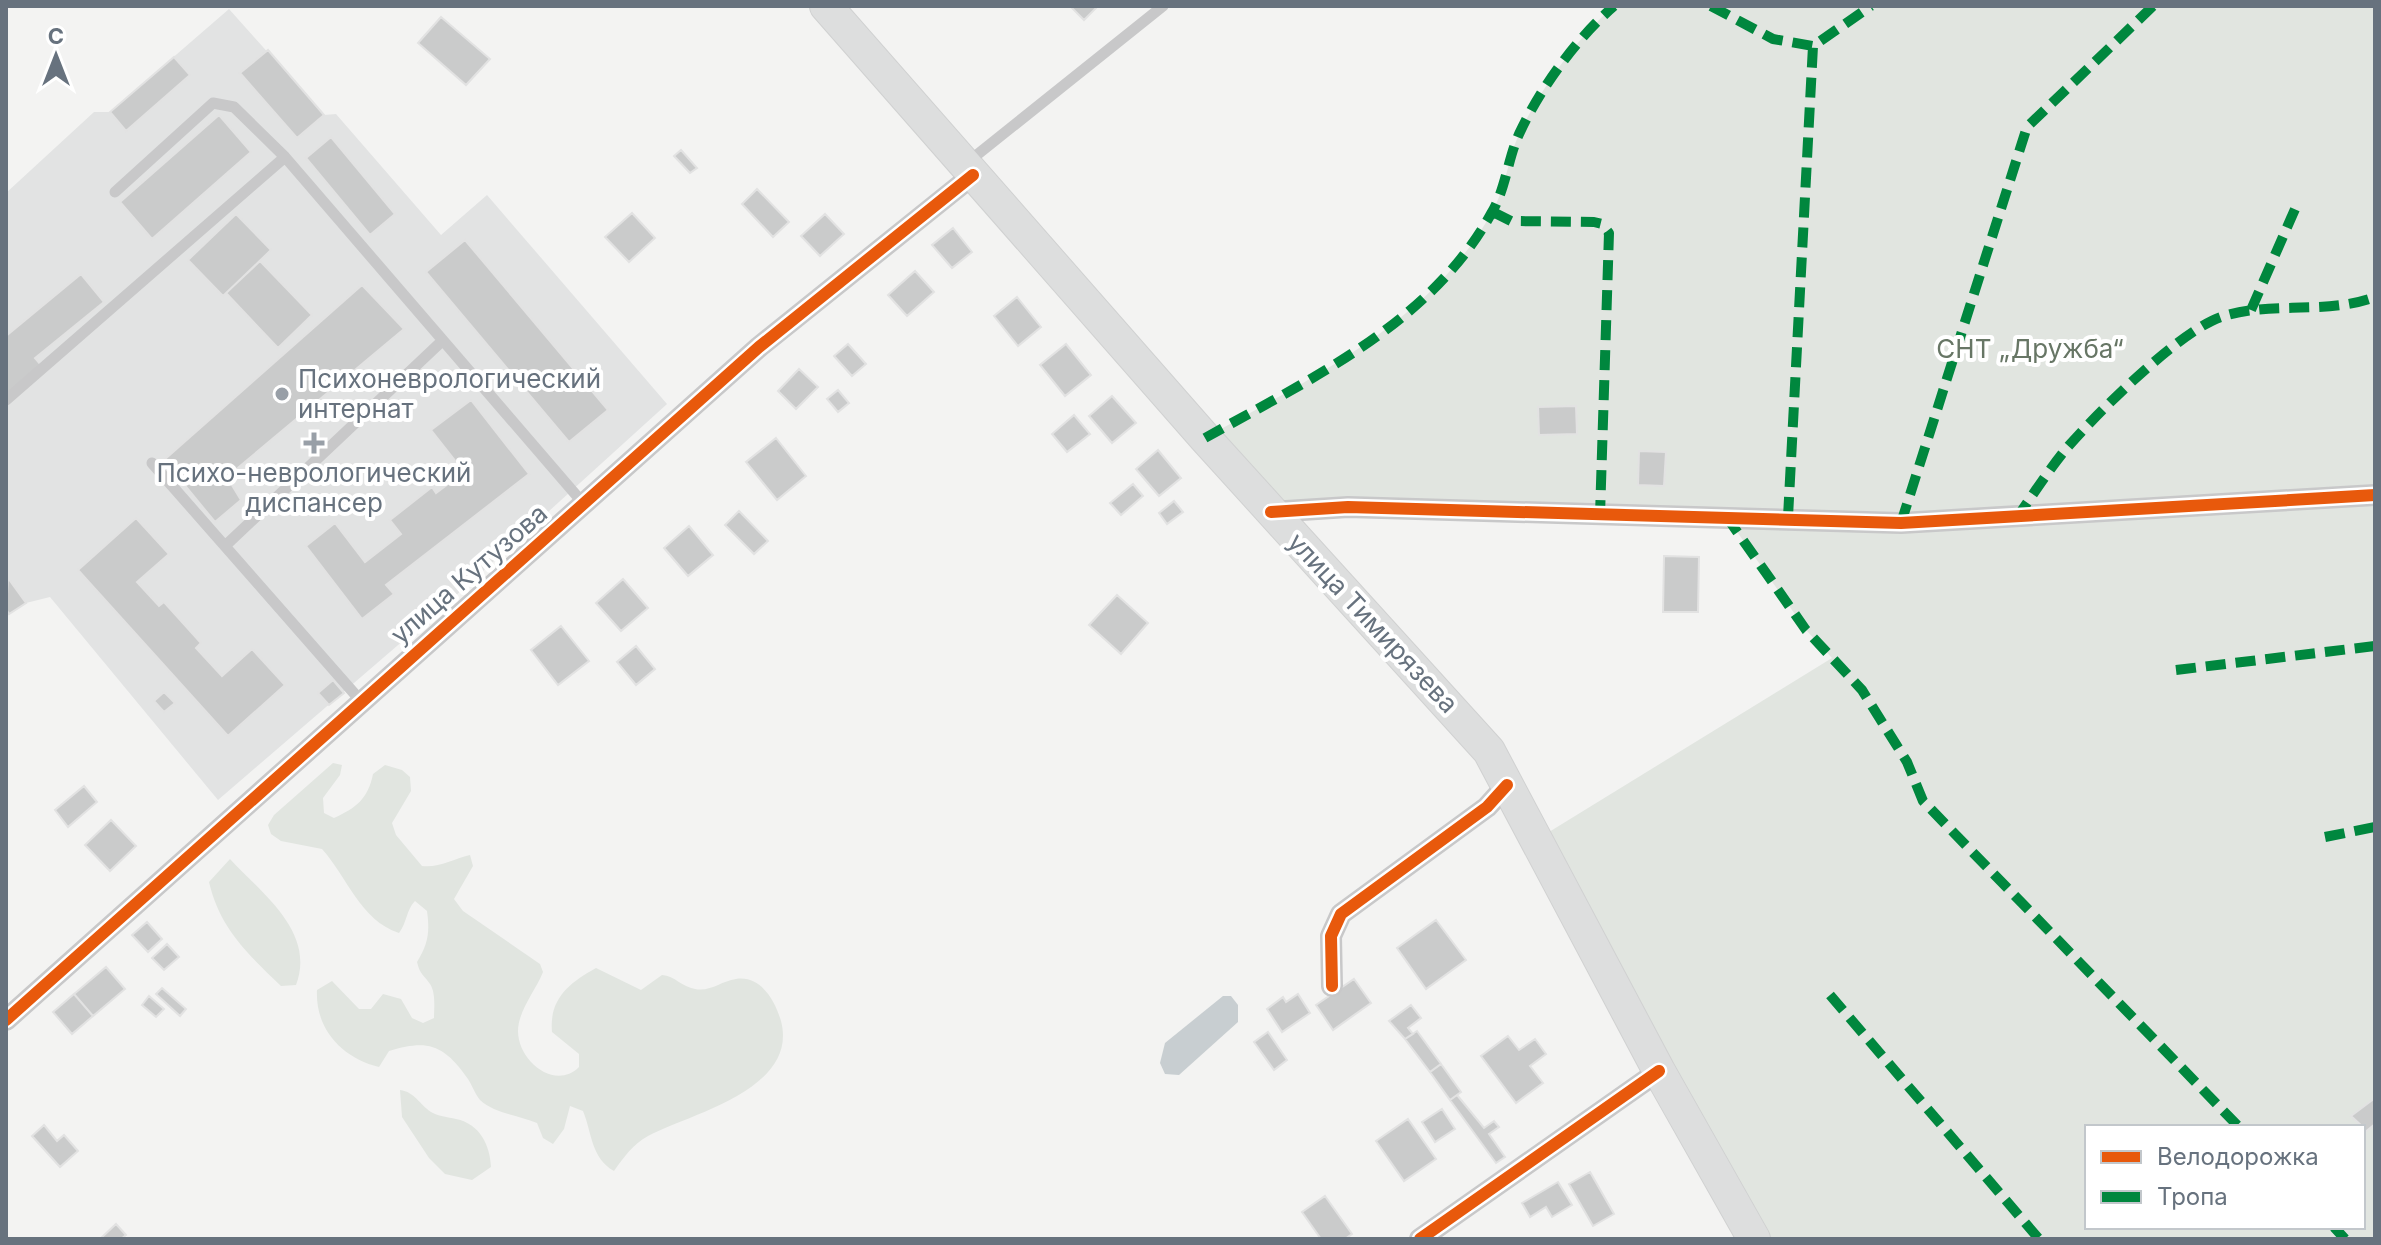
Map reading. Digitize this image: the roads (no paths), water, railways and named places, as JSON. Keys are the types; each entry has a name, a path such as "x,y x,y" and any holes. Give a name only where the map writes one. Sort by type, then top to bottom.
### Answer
{"main road":[{"name":"улица Тимирязева","path":"826,6 1271,512 1439,692 1489,751 1659,1071 1754,1239"}],"street":[{"name":"улица Кутузова","path":"6,1020 360,700 759,347 969,170"},
{"path":"1271,512 1348,507 1901,523 2375,495"},
{"path":"1332,986 1331,936 1341,914 1487,807 1507,785"},
{"path":"1420,1239 1659,1071"}],"lane":[{"path":"969,170 1163,6"},
{"path":"115,192 213,103 234,107 285,157 441,342 583,503"},
{"path":"6,400 285,157"},
{"path":"225,546 441,342"},
{"path":"152,463 360,700"}],"place":[{"name":"Психоневрологический интернат","path":"282,394"},
{"name":"Психо-неврологический диспансер","path":"314,443"}],"park label":[{"name":"СНТ „Дружба“","path":"2030,349"}]}
